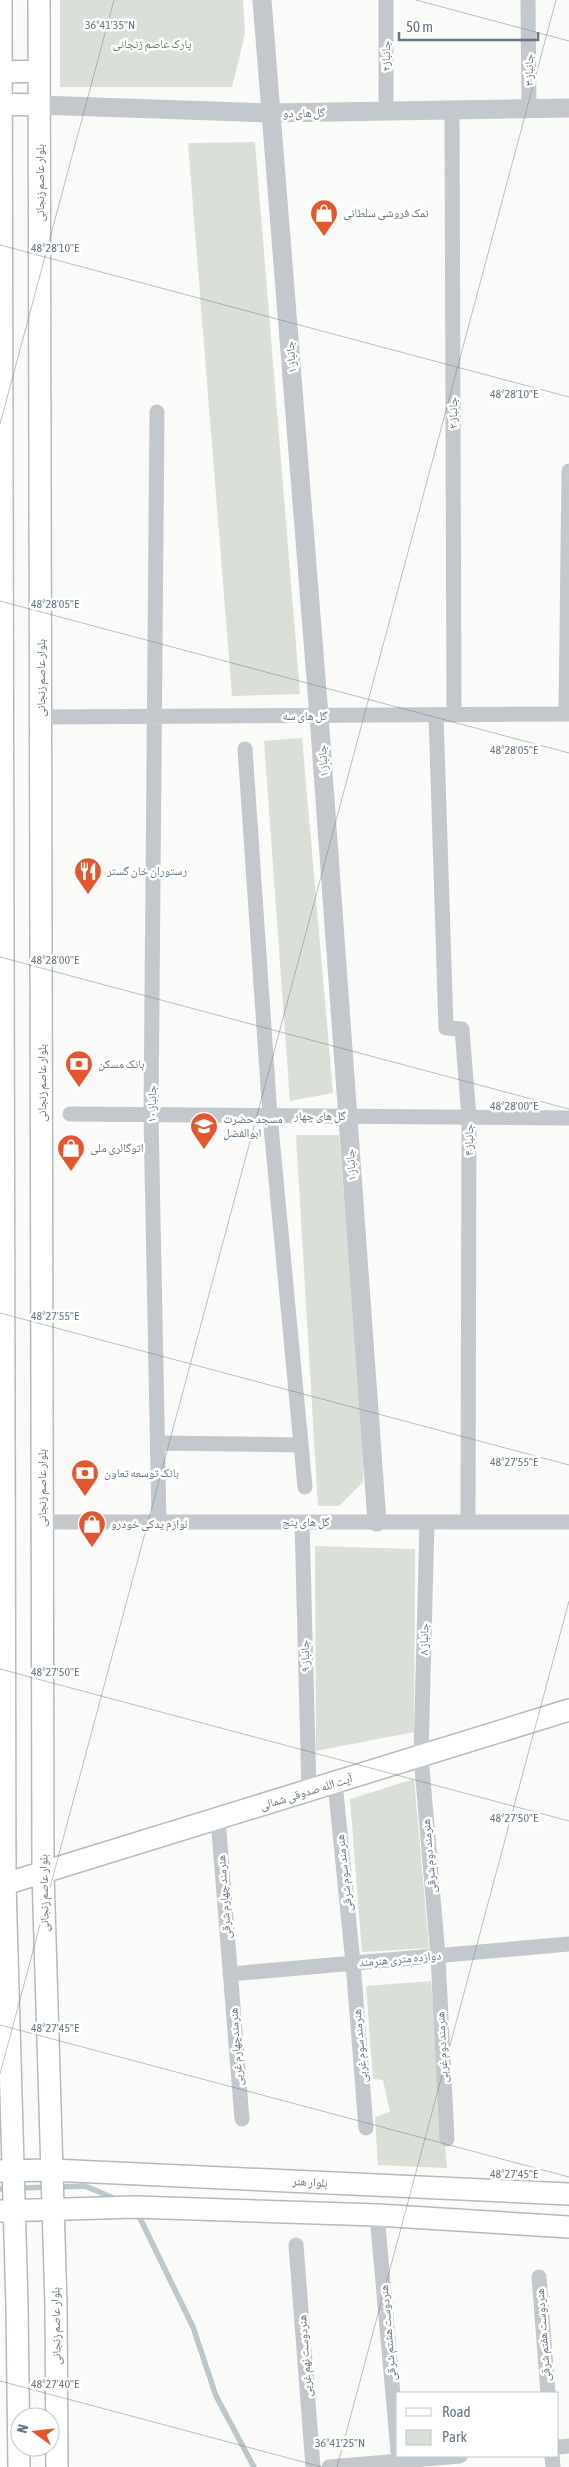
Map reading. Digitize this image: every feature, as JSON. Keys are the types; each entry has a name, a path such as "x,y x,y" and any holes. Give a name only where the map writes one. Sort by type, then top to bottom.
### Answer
{"main road":[{"path":"1,0 2,1067 6,1884 3,1906 10,2212 19,2467"},
{"name":"بلوار عاصم زنجانی","path":"39,0 43,1874 52,2168 57,2467"},
{"path":"1,72 40,71"},
{"path":"1,104 39,105"},
{"name":"آیت الله صدوقی شمالی","path":"6,1884 569,1710"},
{"name":"بلوار هنر","path":"9,2169 52,2168 569,2194"},
{"path":"10,2212 53,2212 135,2207 377,2215 569,2226"}],"street":[{"name":"جانباز ۱","path":"262,0 319,716 377,1522"},
{"name":"جانباز۲","path":"386,0 386,111"},
{"name":"جانباز ۳","path":"528,0 529,109"},
{"name":"گل های دو","path":"39,105 271,113 569,108"},
{"name":"جانباز ۲","path":"452,110 454,715"},
{"name":"جانباز ۱۰","path":"157,412 151,1115 159,1522"},
{"path":"567,714 569,471"},
{"name":"گل های سه","path":"41,717 567,714"},
{"name":"جانباز ۴","path":"436,715 446,1028 462,1029 469,1118 468,1522"},
{"path":"245,749 270,1116 305,1487"},
{"name":"گل های چهار","path":"70,1114 569,1118"},
{"path":"158,1443 301,1445"},
{"name":"گل های پنج","path":"42,1522 569,1522"},
{"name":"جانباز ۹","path":"302,1522 309,1791"},
{"name":"جانباز ۸","path":"421,1756 428,1522"},
{"name":"هنرمند دوم شرقی","path":"421,1756 438,1956"},
{"name":"هنرمند سوم شرقی","path":"335,1783 353,1963"},
{"name":"هنرمند چهارم شرقی","path":"218,1819 230,1974"},
{"name":"دوازده متری هنرمند","path":"230,1974 569,1944"},
{"name":"هنرمند دوم غربی","path":"438,1956 447,2139"},
{"name":"هنرمند سوم غربی","path":"353,1963 366,2128"},
{"name":"هنرمندچهارم غربی","path":"230,1974 242,2119"},
{"name":"هنردوست هشتم شرقی","path":"377,2215 396,2436"},
{"name":"هنردوست نهم غربی","path":"296,2245 313,2467"},
{"name":"هنردوست هفتم شرقی","path":"539,2277 548,2392"},
{"path":"329,2467 398,2459 439,2457"}],"green space":[{"name":"پارک عاصم زنجانی","path":"60,0 243,0 245,34 232,87 60,87"},
{"path":"255,142 300,694 232,696 188,143"},
{"path":"302,738 333,1093 290,1101 264,741"},
{"path":"296,1135 339,1135 364,1446 363,1482 339,1506 318,1506"},
{"path":"315,1546 415,1549 414,1732 316,1751"},
{"path":"414,1779 429,1948 362,1952 350,1799"},
{"path":"431,1981 447,2168 378,2165 375,2117 390,2112 383,2080 373,2079 366,1986"}],"waterway":[{"path":"57,2187 85,2186 118,2200"},
{"path":"0,2189 48,2187"},
{"path":"137,2212 193,2327 216,2396 254,2467"}],"place":[{"name":"نمک فروشی سلطانی","path":"324,237"},
{"name":"رستوران خان گستر","path":"88,895"},
{"name":"بانک مسکن","path":"79,1088"},
{"name":"مسجد حضرت ابوالفضل","path":"204,1150"},
{"name":"اتوگالری ملی","path":"71,1172"},
{"name":"بانک توسعه تعاون","path":"85,1497"},
{"name":"لوازم یدکی خودرو","path":"92,1548"}]}
